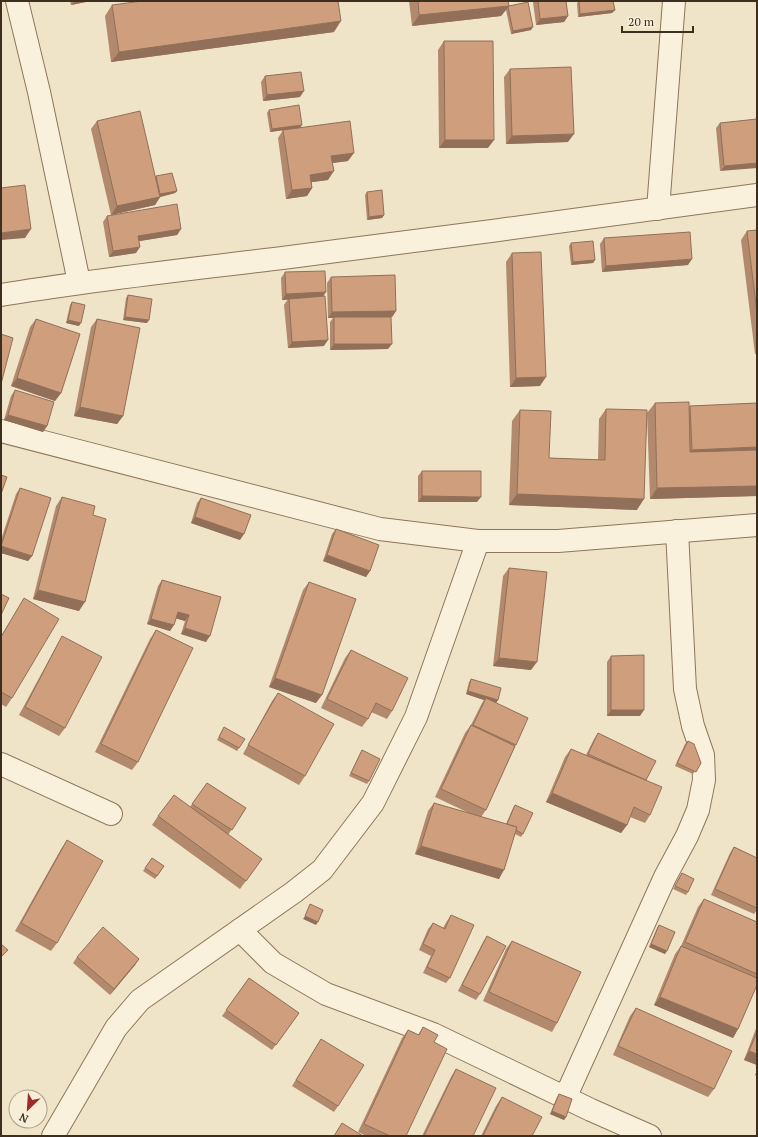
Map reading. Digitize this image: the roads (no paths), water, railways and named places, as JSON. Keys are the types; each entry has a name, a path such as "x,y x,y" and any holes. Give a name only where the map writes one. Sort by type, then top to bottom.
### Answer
{"street":[{"path":"17,1 39,92 79,282"},
{"path":"658,209 674,1"},
{"path":"1,295 79,282 319,253 757,195"},
{"path":"1,431 380,528 478,540 558,541 757,525"},
{"path":"565,1098 662,884 687,836 698,810 704,780 703,755 693,726 684,689 677,531"},
{"path":"53,1136 116,1028 140,1000 294,892 322,870 373,803 416,717 478,540"},
{"path":"1,764 111,814"},
{"path":"240,930 273,963 326,994 433,1034 565,1098 650,1136"}]}
